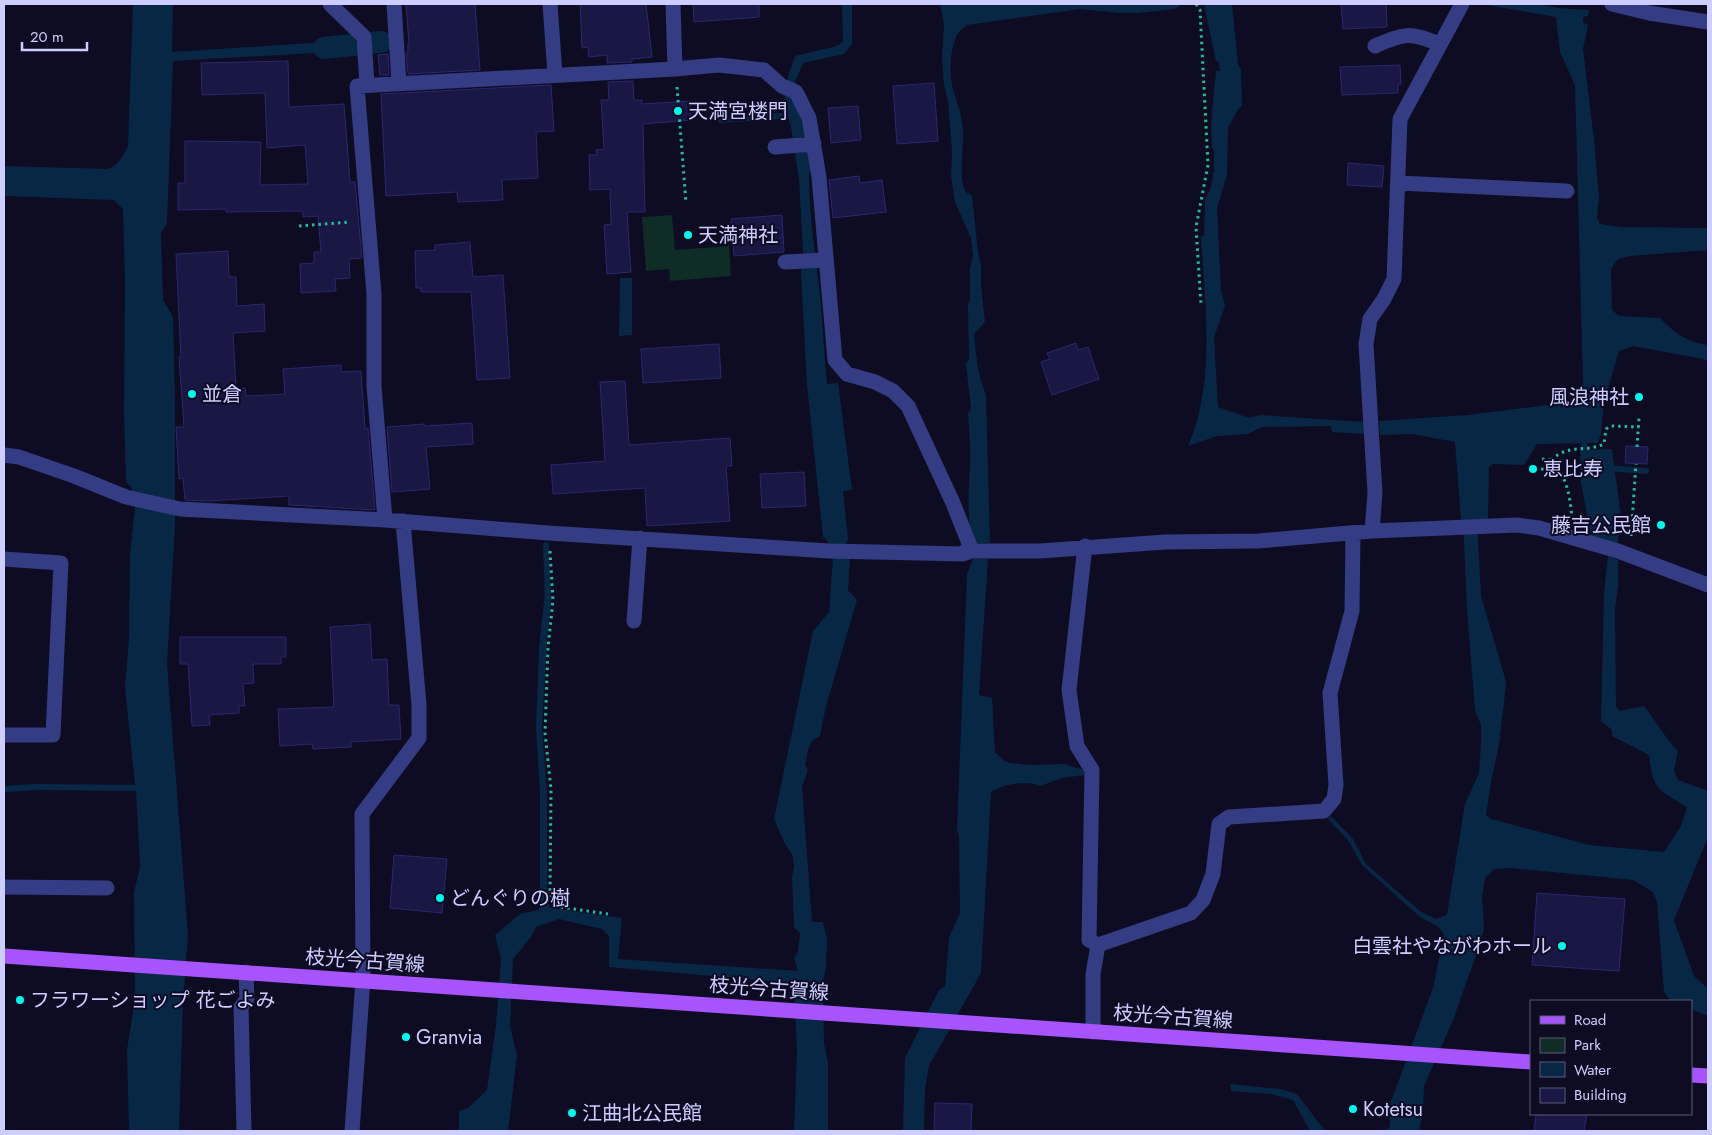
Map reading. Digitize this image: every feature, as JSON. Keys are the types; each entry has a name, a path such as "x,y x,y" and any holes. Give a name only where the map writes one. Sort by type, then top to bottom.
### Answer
{"main road":[{"name":"枝光今古賀線","path":"4,956 1530,1062"},
{"path":"1692,1075 1708,1076"}],"street":[{"path":"330,4 365,44 367,85"},
{"path":"394,4 399,83"},
{"path":"550,4 555,75"},
{"path":"673,4 675,69"},
{"path":"1372,531 1374,493 1366,344 1370,319 1384,299 1394,279 1400,119 1462,4"},
{"path":"1612,4 1649,14 1708,22"},
{"path":"1375,46 1399,36 1419,36 1440,44"},
{"path":"385,520 374,386 374,294 357,86 720,65 764,70 782,86 796,92 809,118 820,177 835,360 847,374 875,382 893,391 908,406 970,546 967,552"},
{"path":"776,147 814,144"},
{"path":"1398,183 1567,191"},
{"path":"785,262 826,260"},
{"path":"4,455 19,457 126,497 180,510 403,521 829,551 967,552 1040,550 1165,542 1258,541 1372,531 1517,525 1539,528 1571,538 1621,549 1708,585"},
{"path":"352,1131 363,980 362,814 419,738 419,705 403,521"},
{"path":"1085,546 1069,690 1077,746 1092,770 1089,940 1098,945 1191,913 1203,900 1212,874 1220,824 1229,817 1324,811 1334,799 1336,785 1330,693 1352,611 1354,533"},
{"path":"634,621 640,538"},
{"path":"4,559 61,563 53,735 4,735"},
{"path":"4,888 107,888"},
{"path":"1093,1032 1093,974 1098,945"},
{"path":"244,1131 241,1007 247,999 246,972"}],"path":[{"path":"1196,4 1200,10 1208,165 1196,227 1201,305"},
{"path":"675,69 686,204"},
{"path":"299,226 368,220"},
{"path":"1637,446 1640,418"},
{"path":"1551,460 1568,449 1597,447 1604,444 1606,429 1611,426 1638,427"},
{"path":"1542,459 1551,460 1561,472 1568,490 1571,505 1571,538"},
{"path":"1621,549 1636,465"},
{"path":"1541,469 1561,472"},
{"path":"548,532 554,600 548,648 545,733 551,789 550,896 554,906 608,914"}],"green space":[{"path":"672,215 675,250 729,246 731,276 670,281 669,269 646,271 642,217"}],"water":[{"path":"133,4 173,4 172,52 353,39 354,48 331,52 173,61 167,224 161,233 163,300 173,317 175,400 175,525 167,664 188,935 183,1003 179,1131 129,1131 127,1050 135,999 134,892 140,867 136,791 39,790 4,792 4,786 36,784 135,785 125,687 129,638 130,553 135,510 132,488 126,482 123,209 114,200 4,196 4,166 107,169 114,166 122,157 128,146"},
{"path":"842,4 852,4 852,44 844,54 803,63 795,82 795,100 806,136 813,173 809,172 810,203 827,384 838,383 852,490 843,491 848,539 846,544 850,558 848,590 857,600 826,706 820,736 810,744 805,765 808,770 802,787 812,922 823,922 827,939 826,968 823,981 824,1043 828,1063 828,1131 794,1131 797,1050 794,983 609,967 609,936 602,929 559,919 536,927 531,937 513,959 510,1026 517,1055 508,1131 459,1131 459,1111 468,1108 487,1090 496,1025 501,959 495,935 520,914 538,910 540,905 540,794 536,728 539,648 545,592 552,596 547,640 542,727 547,793 547,902 551,908 622,918 618,959 798,971 794,958 798,952 800,933 794,927 793,856 785,844 774,819 813,631 829,612 833,557 827,540 823,537 807,385 801,274 803,250 799,180 791,127 785,105 785,95 789,73 795,56 837,46 843,42"},
{"path":"940,4 1182,4 1175,9 1137,13 1080,9 967,25 959,31 953,46 951,77 962,124 962,180 966,192 972,196 981,266 985,322 974,334 979,373 986,395 990,543 973,543 969,515 970,454 968,413 971,409 966,364 969,358 968,304 970,300 970,269 973,255 971,238 955,202 951,176 952,151 942,57 944,25"},
{"path":"1204,4 1232,4 1238,64 1241,70 1242,106 1238,109 1228,128 1227,175 1217,208 1221,290 1225,306 1214,337 1218,407 1249,418 1260,415 1364,422 1364,434 1332,432 1331,426 1262,427 1248,434 1217,436 1188,446 1197,421 1205,370 1206,316 1201,237 1204,236 1205,200 1211,187 1214,170 1211,122 1216,71 1220,71 1219,62 1216,61"},
{"path":"1481,4 1536,4 1589,10 1588,16 1583,17 1583,23 1588,25 1583,49 1599,197 1597,218 1600,224 1621,227 1708,228 1708,250 1630,256 1618,259 1611,269 1612,310 1619,316 1660,318 1681,336 1694,342 1708,345 1708,366 1707,361 1703,359 1633,346 1619,351 1604,402 1601,433 1598,443 1537,444 1524,465 1493,464 1489,467 1488,519 1477,520 1481,596 1506,685 1499,745 1486,815 1491,819 1590,845 1664,852 1681,826 1687,807 1663,792 1655,783 1649,755 1612,736 1612,730 1601,721 1604,593 1608,556 1618,560 1618,586 1615,609 1616,707 1620,711 1644,706 1678,751 1674,771 1678,780 1708,791 1708,837 1674,920 1694,976 1708,989 1708,1016 1692,1009 1692,1000 1670,1000 1664,992 1657,902 1653,892 1633,880 1511,868 1494,869 1485,878 1482,896 1484,928 1480,944 1453,1020 1424,1086 1423,1113 1419,1131 1387,1131 1390,1125 1389,1107 1433,988 1444,934 1437,926 1420,917 1362,865 1348,840 1328,819 1331,816 1353,839 1366,864 1421,912 1436,919 1447,915 1465,804 1479,773 1481,725 1475,710 1467,610 1463,520 1461,520 1455,442 1412,434 1380,435 1379,421 1467,415 1564,403 1576,396 1583,383 1575,85 1560,52 1556,17"},
{"path":"620,278 632,278 632,335 619,336"},
{"path":"1612,449 1620,510 1618,545 1591,537 1581,483 1580,450"},
{"path":"973,559 988,559 979,695 992,698 995,752 1003,760 1010,763 1030,765 1064,764 1084,770 1085,775 1062,778 1040,786 1029,783 1015,784 991,792 981,973 929,1066 925,1088 924,1131 903,1131 905,1058 939,990 945,986 949,938 960,913 959,835 957,831 967,574"},
{"path":"1230,1084 1280,1089 1297,1094 1325,1131 1310,1131 1293,1100 1271,1094 1231,1091"}],"building":[{"path":"406,4 475,4 480,70 408,74 406,53 408,52 409,43"},
{"path":"580,4 646,4 652,57 632,59 632,62 607,63 607,55 589,57 588,47 582,48"},
{"path":"693,4 759,4 759,17 694,22"},
{"path":"1341,4 1386,4 1387,27 1343,29"},
{"path":"388,54 389,75 380,75 378,55"},
{"path":"288,61 289,107 344,104 350,182 355,182 362,258 349,259 350,278 335,279 336,291 301,293 300,264 314,263 314,252 321,252 318,216 303,217 303,211 226,212 226,209 178,210 178,183 185,183 185,141 261,142 260,185 308,184 305,145 267,148 265,93 202,95 201,63"},
{"path":"1400,65 1401,84 1398,85 1398,93 1342,95 1340,67"},
{"path":"633,81 634,100 642,100 642,104 690,101 691,120 643,124 645,212 627,212 631,272 607,274 604,225 611,224 610,189 590,190 589,155 597,155 596,150 604,149 601,100 609,100 608,82"},
{"path":"934,83 938,141 897,144 893,86"},
{"path":"551,85 554,131 536,132 538,178 502,180 503,200 458,202 457,192 386,196 381,94"},
{"path":"858,106 861,140 831,143 828,108"},
{"path":"1348,163 1384,166 1382,187 1347,185"},
{"path":"859,176 860,183 882,180 886,212 833,218 829,180"},
{"path":"782,215 784,252 734,256 731,219"},
{"path":"470,242 473,277 503,275 510,378 477,380 471,292 421,292 421,288 416,288 415,251 435,250 435,245"},
{"path":"228,251 229,277 236,277 237,306 264,304 265,331 233,333 236,389 245,388 246,396 285,394 283,369 341,365 341,372 361,371 365,429 368,428 375,510 289,505 289,496 208,501 185,500 183,478 179,479 176,427 184,427 179,357 181,357 176,254"},
{"path":"1076,343 1078,350 1088,347 1099,379 1052,395 1041,362 1050,359 1047,353"},
{"path":"719,344 721,378 643,383 641,349"},
{"path":"625,381 629,445 730,438 732,466 726,466 730,521 647,526 645,488 553,494 551,465 605,461 600,382"},
{"path":"472,423 473,444 426,447 430,489 392,492 387,427"},
{"path":"1626,446 1648,447 1647,464 1625,463"},
{"path":"804,472 806,506 762,508 760,474"},
{"path":"370,624 372,660 387,659 389,705 399,705 401,739 351,742 351,747 313,749 312,744 280,746 278,709 334,707 330,627"},
{"path":"180,637 286,637 286,657 281,657 281,664 253,664 254,683 243,684 245,706 239,706 239,713 209,715 210,725 192,726 188,664 180,664"},
{"path":"394,855 447,859 442,913 390,908"},
{"path":"1537,893 1625,899 1619,971 1532,965"},
{"path":"935,1103 972,1104 971,1131 934,1131"},
{"path":"1536,1115 1587,1115 1584,1131 1534,1131"}],"waterway":[{"path":"324,48 381,42"},
{"path":"721,120 794,115"},
{"path":"1582,435 1587,457"},
{"path":"1608,468 1646,471"},
{"path":"546,545 548,601"}],"place":[{"name":"天満宮楼門","path":"678,111"},
{"name":"天満神社","path":"688,235"},
{"name":"並倉","path":"192,394"},
{"name":"風浪神社","path":"1639,397"},
{"name":"恵比寿","path":"1533,469"},
{"name":"藤吉公民館","path":"1661,525"},
{"name":"どんぐりの樹","path":"440,898"},
{"name":"白雲社やながわホール","path":"1562,946"},
{"name":"フラワーショップ 花ごよみ","path":"20,1000"},
{"name":"Granvia","path":"406,1037"},
{"name":"Kotetsu","path":"1353,1109"},
{"name":"江曲北公民館","path":"572,1113"}]}
